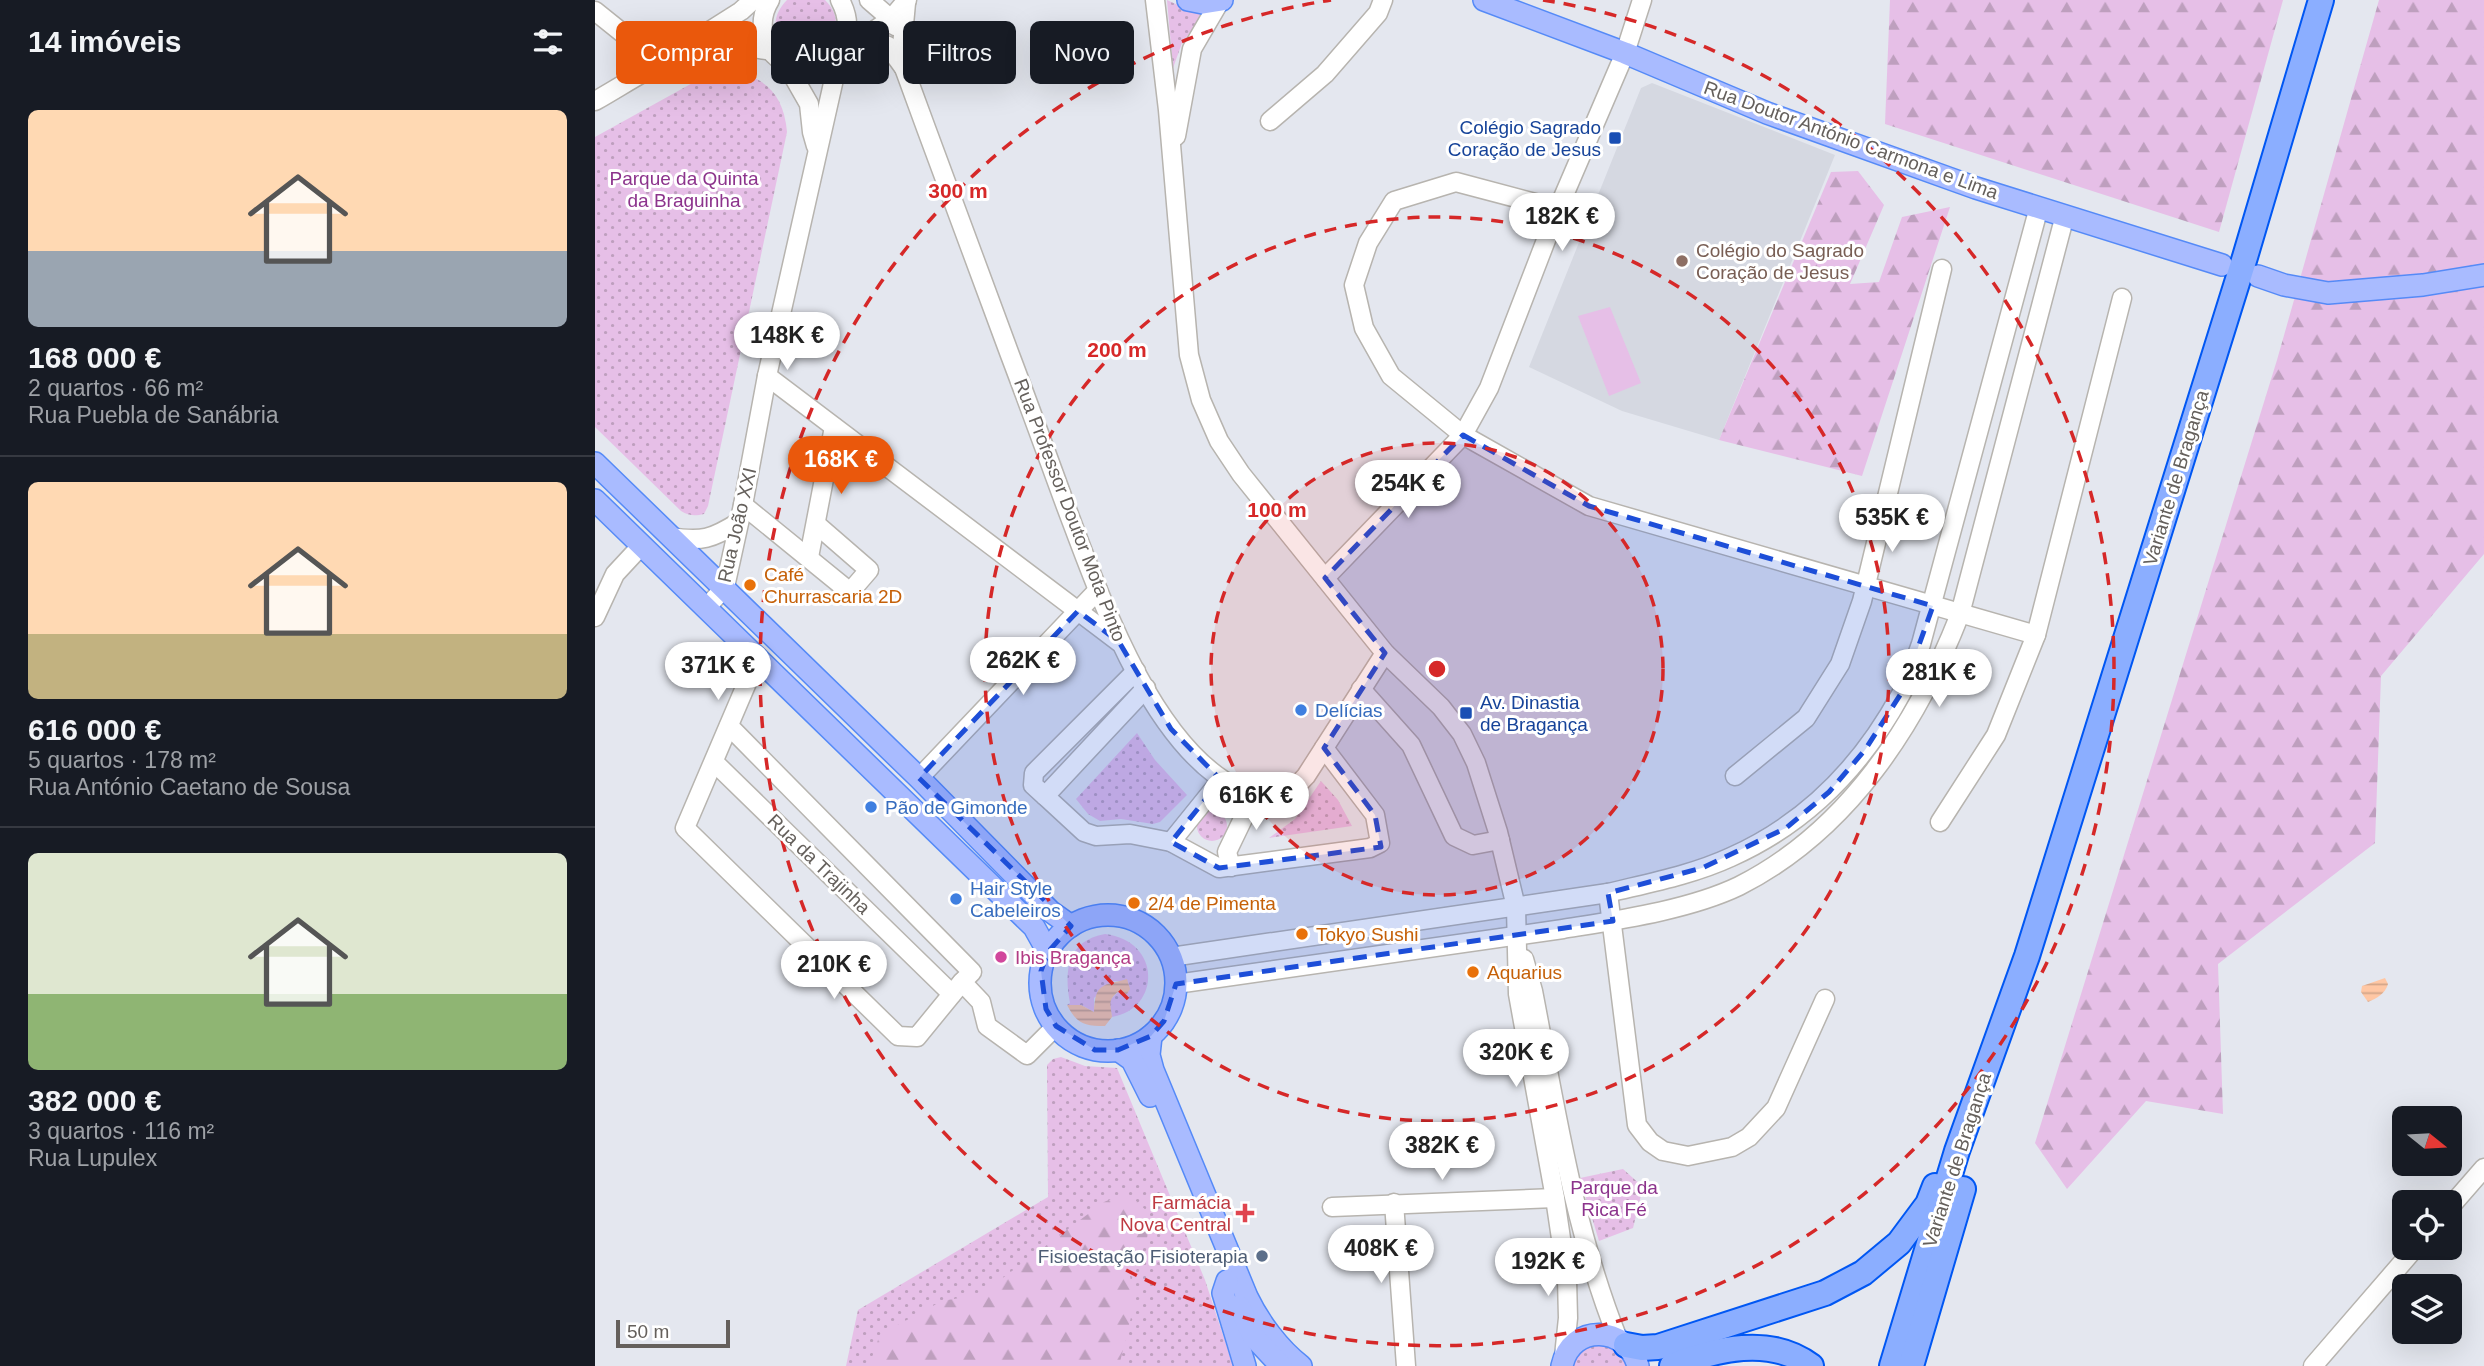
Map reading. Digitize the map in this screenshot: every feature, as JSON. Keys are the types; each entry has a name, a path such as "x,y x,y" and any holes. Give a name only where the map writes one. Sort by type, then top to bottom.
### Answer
{"highway":[{"name":"Variante de Bragança","path":"1911,1366 1973,1156 2027,956 2241,270 2321,0"},
{"name":"Variante de Bragança","path":"1892,1366 1957,1151 2027,956"},
{"path":"1627,1350 1658,1347 1825,1293 1863,1273 1899,1243 1928,1204 1945,1160 1957,1151"},
{"path":"1672,1366 1699,1356 1753,1347 1788,1352 1811,1366"}],"main road":[{"path":"1188,0 1203,3 1221,1"},
{"name":"Rua Doutor António Carmona e Lima","path":"1484,0 1625,53 1767,113 1976,188 2222,265"},
{"path":"2258,276 2284,285 2327,293 2423,285 2484,275"},
{"path":"595,463 919,778 1050,911 1071,926"},
{"path":"595,500 1034,927 1048,952"},
{"path":"644,549 665,553 703,588 725,587"},
{"path":"1109,915 1129,918 1146,926 1161,940 1171,957 1176,984 1169,1013 1151,1036 1118,1050 1095,1050 1073,1041 1056,1026 1046,1009 1041,990 1041,971 1048,952 1058,937 1071,926 1089,918 1109,915"},
{"path":"1151,1036 1149,1055 1153,1070 1255,1315 1284,1364"},
{"path":"1118,1050 1132,1060 1141,1075 1252,1336 1284,1364"},
{"path":"1227,1281 1223,1293 1245,1366"},
{"path":"1561,1363 1572,1346 1582,1338 1594,1334 1607,1335 1627,1350"}],"street":[{"name":"Rua João XXI","path":"770,0 762,27 765,40 771,47"},
{"path":"840,0 847,21"},
{"name":"Rua Professor Doutor Mota Pinto","path":"869,0 891,19 902,46"},
{"path":"1155,0 1189,355 1201,400 1219,441 1241,474 1385,653 1441,707 1462,734 1476,763 1500,840 1515,907 1518,993 1567,1279 1568,1305 1561,1363"},
{"path":"1270,121 1325,74 1378,13 1383,0"},
{"path":"1325,578 1462,435 1489,388 1558,209 1625,53 1642,0"},
{"path":"723,21 754,1"},
{"path":"888,21 907,1"},
{"name":"Rua Professor Doutor Mota Pinto","path":"903,57 907,1"},
{"path":"1172,156 1192,49 1221,1"},
{"path":"595,11 616,28"},
{"name":"Rua Professor Doutor Mota Pinto","path":"889,48 903,67"},
{"path":"595,101 625,84"},
{"name":"Rua João XXI","path":"796,84 809,104 817,149"},
{"name":"Rua João XXI","path":"707,607 725,587 767,376 833,84"},
{"name":"Rua Professor Doutor Mota Pinto","path":"910,84 1119,642 1171,729 1209,772 1254,796"},
{"path":"1558,209 1456,182 1394,201 1368,243 1354,285 1364,328 1391,376 1462,435 1589,506 2036,635"},
{"path":"1171,957 1608,893 1677,876 1731,857 1787,828 1829,792 1865,750 1902,692 1921,644 2039,207"},
{"path":"1176,984 1613,921 1699,900 1737,887 1779,863 1819,831 1859,790 1893,746 1921,701 1945,653 1960,614 2065,215"},
{"path":"1735,776 1806,718 1840,664 1865,586 1942,269"},
{"path":"1940,822 1996,735 2036,635 2122,298"},
{"path":"767,376 1119,642"},
{"path":"809,557 834,427"},
{"path":"670,537 692,541 705,540 741,514 809,557 850,592 869,570 816,524"},
{"path":"595,617 615,574 644,549"},
{"path":"919,778 1098,590"},
{"path":"1231,867 1227,852 1254,796 1276,799 1292,791 1306,776 1385,653"},
{"path":"758,657 685,828 898,1036 917,1037 957,988 981,1002 988,1026 1027,1055 1056,1026"},
{"path":"1136,671 1034,773 1033,785 1084,832 1097,836 1131,834 1171,842 1220,868 1370,848 1380,843 1375,815 1324,748"},
{"path":"1045,796 1146,688"},
{"path":"1361,689 1411,745 1454,836 1473,845 1500,840"},
{"name":"Rua da Trajinha","path":"713,762 957,988 972,972 729,726"},
{"path":"1171,842 1221,780"},
{"path":"1608,893 1637,1125 1650,1142 1663,1151 1688,1156 1732,1147 1749,1137 1776,1108 1825,999"},
{"path":"1517,935 1533,991 1571,1194 1603,1302 1627,1350"},
{"path":"2462,1193 2484,1168"},
{"path":"1332,1207 1555,1198"},
{"path":"1394,1203 1406,1366"},
{"path":"1561,1240 1571,1242 1575,1246 1588,1286 1603,1302"},
{"path":"2313,1366 2405,1260"}],"highlighted area":[{"path":"1463,435 1589,506 1933,606 1902,692 1865,750 1829,792 1786,828 1702,868 1608,893 1613,921 1176,984 1164,1021 1151,1036 1118,1050 1095,1050 1056,1026 1046,1009 1041,971 1048,952 1071,926 919,778 1078,611 1119,642 1171,729 1221,780 1171,842 1219,868 1381,847 1375,815 1324,748 1385,653 1325,578"}],"shaded area":[{"name":"Colégio do Sagrado Coração de Jesus","path":"1652,83 1835,155 1719,440 1622,411 1529,367 1641,88"},
{"path":"2385,978 2388,984 2385,990 2368,1002 2361,992 2362,986"},
{"path":"1127,979 1130,989 1127,994 1118,992 1112,998 1112,1017 1105,1026 1082,1023 1067,1005 1081,1005 1094,1012 1096,995 1102,987"}],"green space":[{"path":"787,0 825,0 836,21 777,21 777,15"},
{"path":"1167,0 1204,13 1182,43 1173,68"},
{"path":"1890,0 2283,0 2219,232 1885,124"},
{"path":"2379,0 2484,0 2484,554 2381,676 2375,843 2218,964 2223,1114 2146,1101 2067,1189 2035,1143 2277,360"},
{"name":"Parque da Quinta da Braguinha","path":"757,80 774,94 785,117 787,132 708,506 704,514 692,515 681,511 595,427 595,137 691,84 757,84"},
{"path":"1858,171 1884,205 1850,284 1879,282 1902,217 1950,207 1862,476 1719,440 1831,172"},
{"path":"1610,307 1641,383 1609,396 1578,316"},
{"path":"1137,733 1155,760 1187,795 1160,822 1153,824 1121,819 1100,821 1088,814 1076,799"},
{"path":"1321,781 1338,800 1352,826 1269,838 1295,819"},
{"path":"1212,811 1223,815 1227,826 1223,837 1212,841 1201,837 1197,826 1201,815"},
{"path":"1105,934 1124,939 1137,949 1145,961 1148,975 1140,1002 1128,1011 1112,1017 1109,1001 1118,992 1120,981 1114,981 1094,998 1094,1012 1081,1005 1067,1005 1070,1003 1068,969 1071,959 1083,943"},
{"path":"1061,1057 1085,1066 1117,1068 1205,1280 1233,1366 846,1366 858,1310 1048,1197 1047,1065 1053,1059"},
{"name":"Parque da Rica Fé","path":"1623,1169 1643,1187 1633,1228 1599,1241 1580,1178"},
{"path":"1118,1196 1135,1200 1149,1213 1151,1219 1147,1238 1129,1271 1135,1301 1119,1366 869,1366 878,1340 892,1328 942,1301 971,1296 988,1289 1104,1202"},
{"path":"1588,1344 1616,1346 1629,1366 1571,1366 1573,1358"}],"place":[{"name":"Colégio Sagrado Coração de Jesus","path":"1615,138"},
{"name":"Colégio do Sagrado Coração de Jesus","path":"1682,261"},
{"name":"Café Churrascaria 2D","path":"750,585"},
{"name":"Delícias","path":"1301,710"},
{"name":"Av. Dinastia de Bragança","path":"1466,713"},
{"name":"Pão de Gimonde","path":"871,807"},
{"name":"Hair Style Cabeleiros","path":"956,899"},
{"name":"2/4 de Pimenta","path":"1134,903"},
{"name":"Tokyo Sushi","path":"1302,934"},
{"name":"Ibis Bragança","path":"1001,957"},
{"name":"Aquarius","path":"1473,972"},
{"name":"Farmácia Nova Central","path":"1245,1213"},
{"name":"Fisioestação Fisioterapia","path":"1262,1256"}]}
